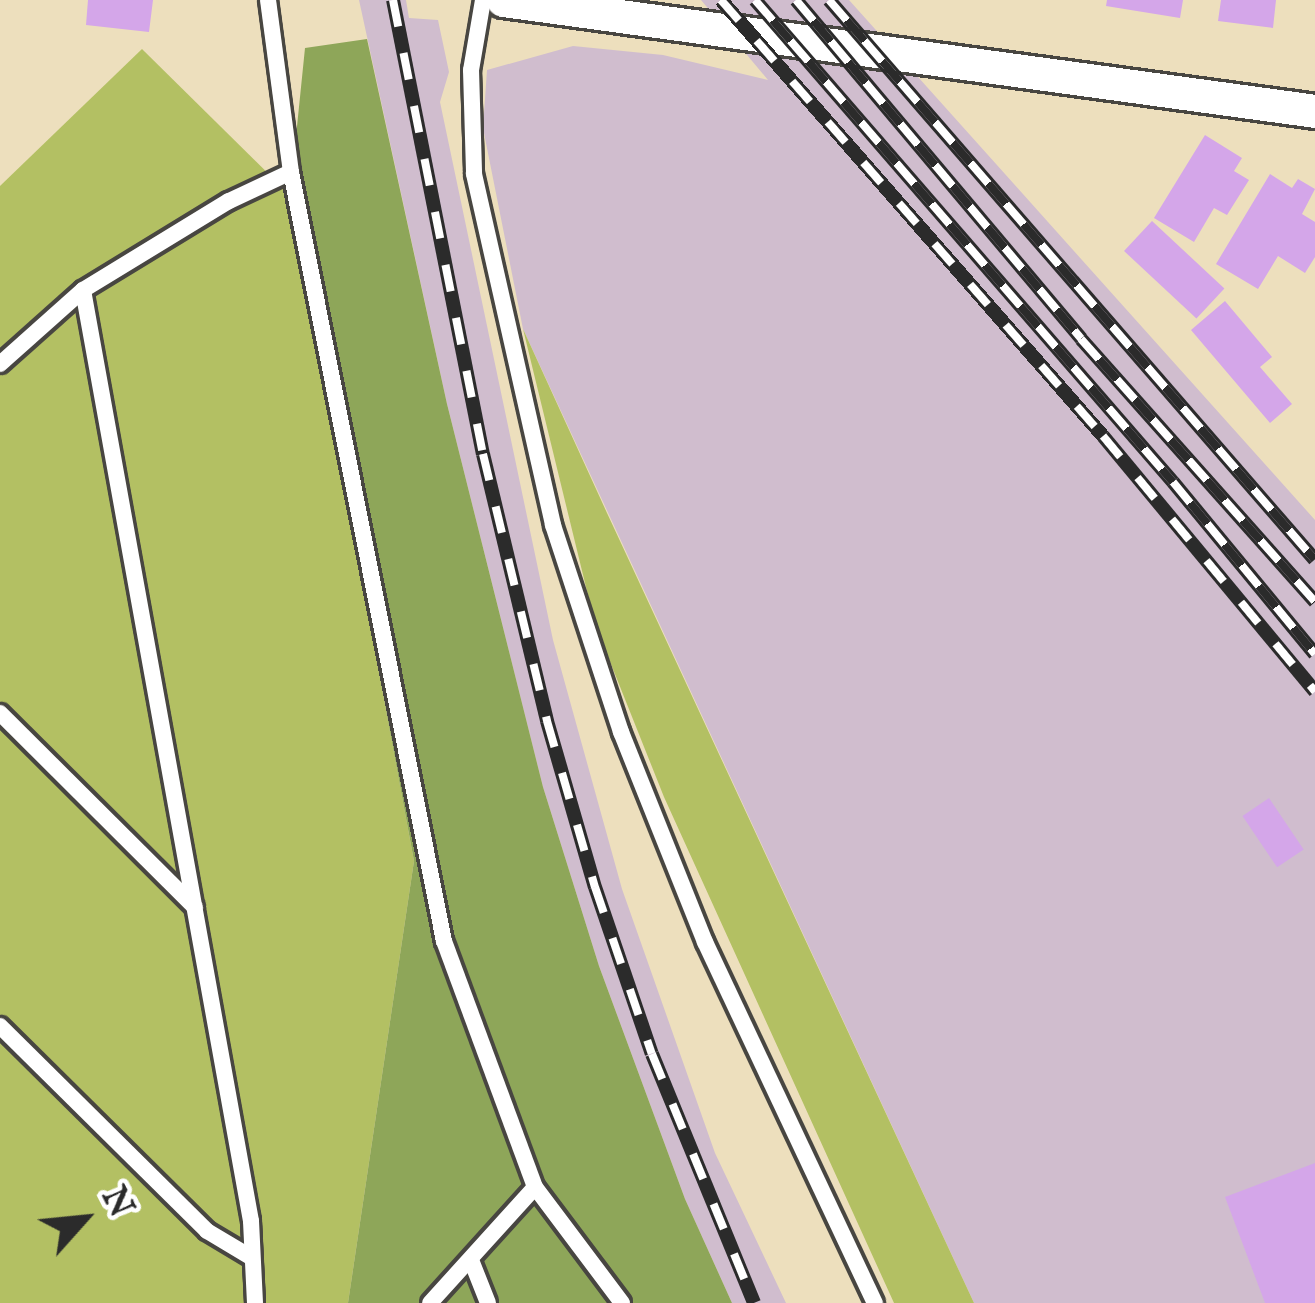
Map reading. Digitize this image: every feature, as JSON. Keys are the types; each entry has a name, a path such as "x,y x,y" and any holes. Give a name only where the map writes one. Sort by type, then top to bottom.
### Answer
{"street":[{"path":"503,0 1315,111"}],"lane":[{"path":"268,0 291,172 444,941 535,1187 622,1303"},
{"path":"483,0 471,70 474,175 553,524 621,732 705,942 875,1303"},
{"path":"0,364 82,290 229,201 291,172"},
{"path":"82,290 251,1221 249,1256 255,1303"},
{"path":"0,713 196,908"},
{"path":"0,1026 207,1231 249,1256"},
{"path":"430,1303 535,1187"},
{"path":"471,1261 488,1303"}],"shaded area":[{"path":"359,0 406,0 409,18 438,20 449,72 440,102 553,640 622,889 715,1153 786,1303 732,1303 685,1199 599,966 543,787 447,404"},
{"path":"701,0 849,0 1315,520 1315,1303 974,1303 523,329 483,128 487,70 573,46 663,55 768,80"}],"green space":[{"path":"367,39 447,404 543,787 599,966 685,1199 732,1303 348,1303 414,861 290,195 305,48"},
{"path":"142,49 290,195 414,861 348,1303 0,1303 0,186"},
{"path":"523,329 974,1303 894,1303 664,797 595,624"}],"building":[{"path":"88,0 153,0 149,32 86,25"},
{"path":"1107,0 1183,0 1180,18 1106,6"},
{"path":"1221,0 1276,0 1273,28 1218,21"},
{"path":"1205,135 1242,158 1234,171 1249,180 1227,215 1214,208 1194,242 1154,218"},
{"path":"1270,174 1292,188 1298,179 1315,189 1302,214 1315,222 1315,257 1305,273 1278,256 1258,289 1216,264"},
{"path":"1152,221 1224,289 1196,319 1124,251"},
{"path":"1225,301 1272,357 1260,367 1292,404 1270,423 1191,330"},
{"path":"1269,798 1304,849 1277,867 1242,816"},
{"path":"1315,1163 1315,1303 1265,1303 1225,1197"}],"railway":[{"path":"393,0 483,454 547,721 595,887 652,1054 754,1303"},
{"path":"721,0 1103,436 1315,691"},
{"path":"755,0 1173,482 1315,654"},
{"path":"796,0 1081,339 1315,602"},
{"path":"829,0 1315,560"}]}
